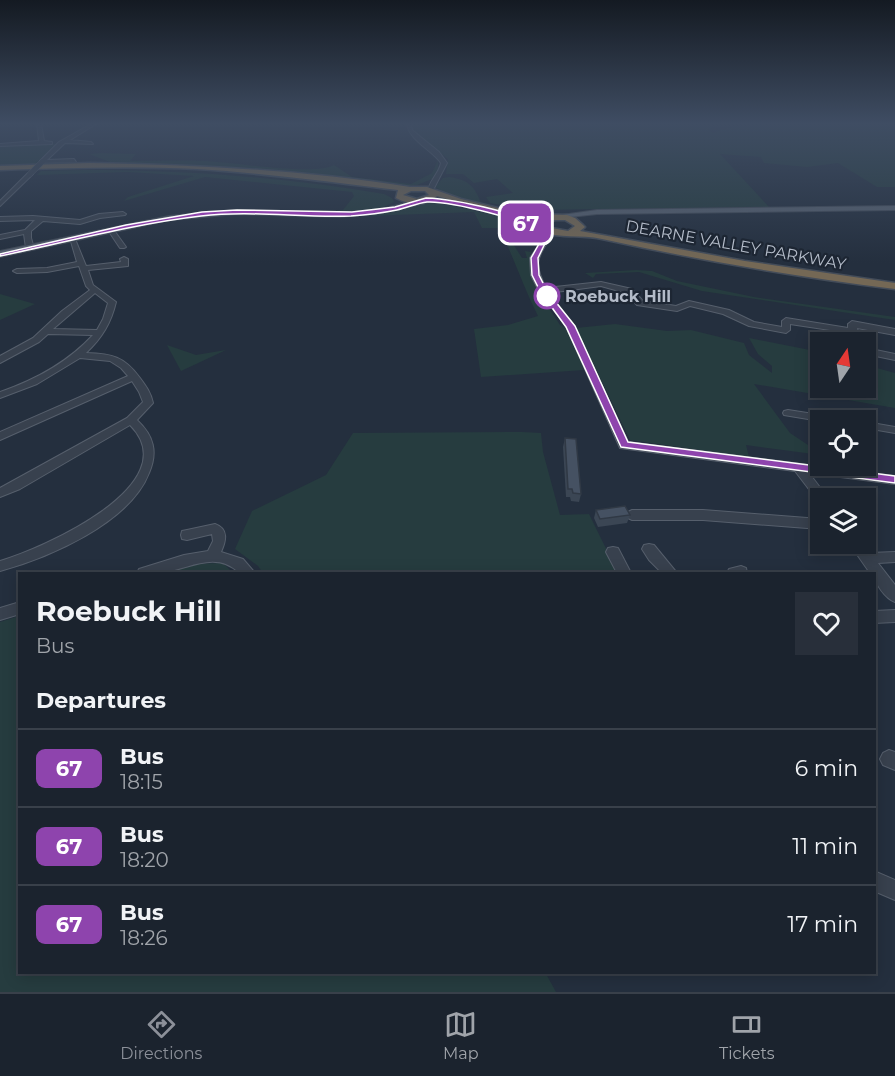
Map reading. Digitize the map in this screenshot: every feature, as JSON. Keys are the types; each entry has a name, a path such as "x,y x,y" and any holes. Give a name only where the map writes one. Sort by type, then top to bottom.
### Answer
{"highway":[{"path":"194,170 335,183 400,197 441,201 502,214 555,233 575,228 567,218 531,217 431,191 390,189 278,172 250,170"},
{"path":"400,197 400,192 410,189"},
{"path":"424,201 433,197 431,191"},
{"path":"542,229 539,223 550,217"},
{"name":"DEARNE VALLEY PARKWAY","path":"575,228 791,267 895,281"},
{"name":"DEARNE VALLEY PARKWAY","path":"575,228 731,263 895,286"}],"main road":[{"path":"382,211 394,206 400,197"},
{"path":"0,254 111,230 202,214 237,212 340,215 382,211 424,201"},
{"path":"550,217 589,213 895,208"},
{"path":"575,228 580,217 589,213"}],"street":[{"path":"0,204 34,170"},
{"path":"431,191 443,170"},
{"path":"410,189 436,180"},
{"path":"99,216 96,210 103,208"},
{"path":"0,219 42,219 81,225 99,216 123,214"},
{"path":"0,237 26,232 42,219"},
{"path":"544,242 575,228"},
{"path":"542,229 548,235 534,258 535,275 543,291 570,326 624,445 895,480"},
{"path":"111,230 122,247"},
{"path":"26,232 30,248"},
{"path":"0,395 48,375 78,355 98,333 109,316 112,302 93,291 72,239"},
{"path":"17,272 127,264 124,259"},
{"path":"543,291 601,284 615,286 629,291 640,303 677,309 688,303 726,312 752,324 786,330"},
{"path":"0,360 22,350 48,331 65,313 93,291"},
{"path":"788,340 786,321 854,331 852,324 895,332"},
{"path":"48,331 98,333"},
{"path":"876,353 895,357"},
{"path":"0,493 131,420 141,413 148,403 147,395 123,362 114,358 78,355"},
{"path":"0,436 66,409 134,377"},
{"path":"788,413 810,416"},
{"path":"0,566 62,544 86,531 123,501 136,485 149,459 146,436 131,420"},
{"path":"876,427 895,430"},
{"path":"798,467 814,488"},
{"path":"632,515 675,509 715,517 736,516 810,523"},
{"path":"187,535 215,529 219,533 219,541 213,556"},
{"path":"649,549 653,558 666,566 669,572"},
{"path":"613,552 623,572"},
{"path":"864,554 895,596"},
{"path":"148,572 213,556 230,559 244,567 247,572"},
{"path":"867,558 895,556"},
{"path":"0,614 18,609"},
{"path":"876,617 895,616"},
{"path":"876,881 895,890"}],"green space":[{"path":"263,170 342,170 352,177 411,184 433,170 437,170 432,179 417,185 399,187"},
{"path":"446,170 735,170 769,207 529,210 490,203 486,197 513,193 497,179 474,183 463,174 446,174"},
{"path":"850,170 895,170 895,187 877,187"},
{"path":"41,171 159,171 272,179 384,194 392,198 394,202 377,210 313,212 343,210 354,196 352,192 205,177 124,201 128,197 194,176 127,172 37,175"},
{"path":"449,177 469,184 481,203 450,196 435,187 443,178"},
{"path":"434,202 499,216 503,228 522,258 527,258 525,251 531,252 533,281 560,325 568,329 584,370 481,377 474,329 508,325 538,316 499,228 482,228 474,212 340,217 374,214"},
{"path":"507,218 541,234 542,238 536,244 521,244"},
{"path":"652,271 677,281 754,297 895,317 895,320 702,291 639,272 596,274 593,278 585,273"},
{"path":"0,294 35,304 0,320"},
{"path":"615,324 667,331 691,330 744,343 749,355 772,373 772,366 758,354 749,338 810,350 810,394 754,384 790,433 808,445 810,454 746,445 749,457 630,440 576,328"},
{"path":"167,345 196,355 226,350 181,371"},
{"path":"876,368 895,373 895,408 836,398 876,398"},
{"path":"353,433 541,433 543,452 560,515 589,514 618,572 262,572 258,566 235,549 252,511 326,475"},
{"path":"223,563 232,572 163,572 190,564"},
{"path":"18,616 18,974 546,974 556,992 0,992 0,622"}],"building":[{"path":"565,438 576,439 581,494 573,493 572,489 568,489"},
{"path":"625,506 630,515 600,519 596,510"}],"bus line":[{"name":"67","path":"0,254 169,218 202,214 237,212 340,215 395,209 426,200 502,214 541,228 548,235 534,258 535,275 543,291 570,326 624,445 895,480"}],"place":[{"name":"Roebuck Hill","path":"547,296"}]}
